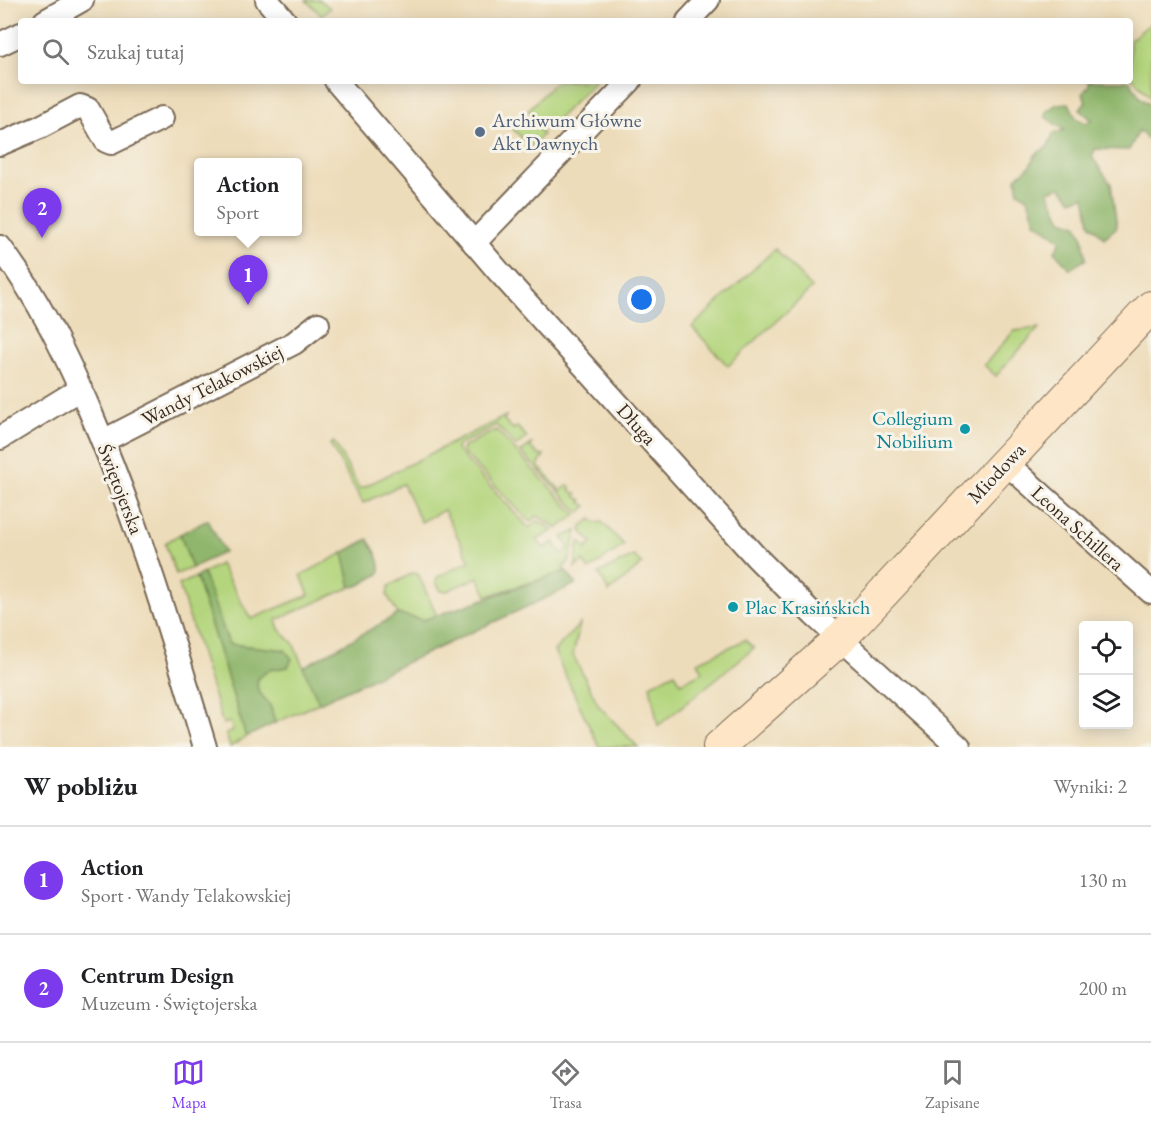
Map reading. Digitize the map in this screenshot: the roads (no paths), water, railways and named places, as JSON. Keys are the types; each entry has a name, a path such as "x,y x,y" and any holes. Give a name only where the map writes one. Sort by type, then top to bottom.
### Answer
{"street":[{"path":"50,18 82,0"},
{"path":"267,0 282,18"},
{"path":"691,18 708,0"},
{"path":"0,44 18,35"},
{"name":"Długa","path":"339,84 474,243 756,556 840,639 960,747"},
{"path":"474,243 627,84"},
{"path":"0,144 40,128 80,106 88,109 108,143 114,143 162,118"},
{"name":"Świętojerska","path":"0,247 33,292 103,441 142,543 205,747"},
{"name":"Miodowa","path":"840,639 1151,307"},
{"name":"Wandy Telakowskiej","path":"103,441 294,343 318,324"},
{"path":"0,438 80,389"},
{"name":"Leona Schillera","path":"1006,463 1151,592"},
{"path":"719,747 840,639"}],"place":[{"name":"Archiwum Główne Akt Dawnych","path":"480,132"},
{"name":"Centrum Design","path":"42,238"},
{"name":"Action","path":"248,305"},
{"name":"Collegium Nobilium","path":"965,429"},
{"name":"Plac Krasińskich","path":"733,607"}]}
